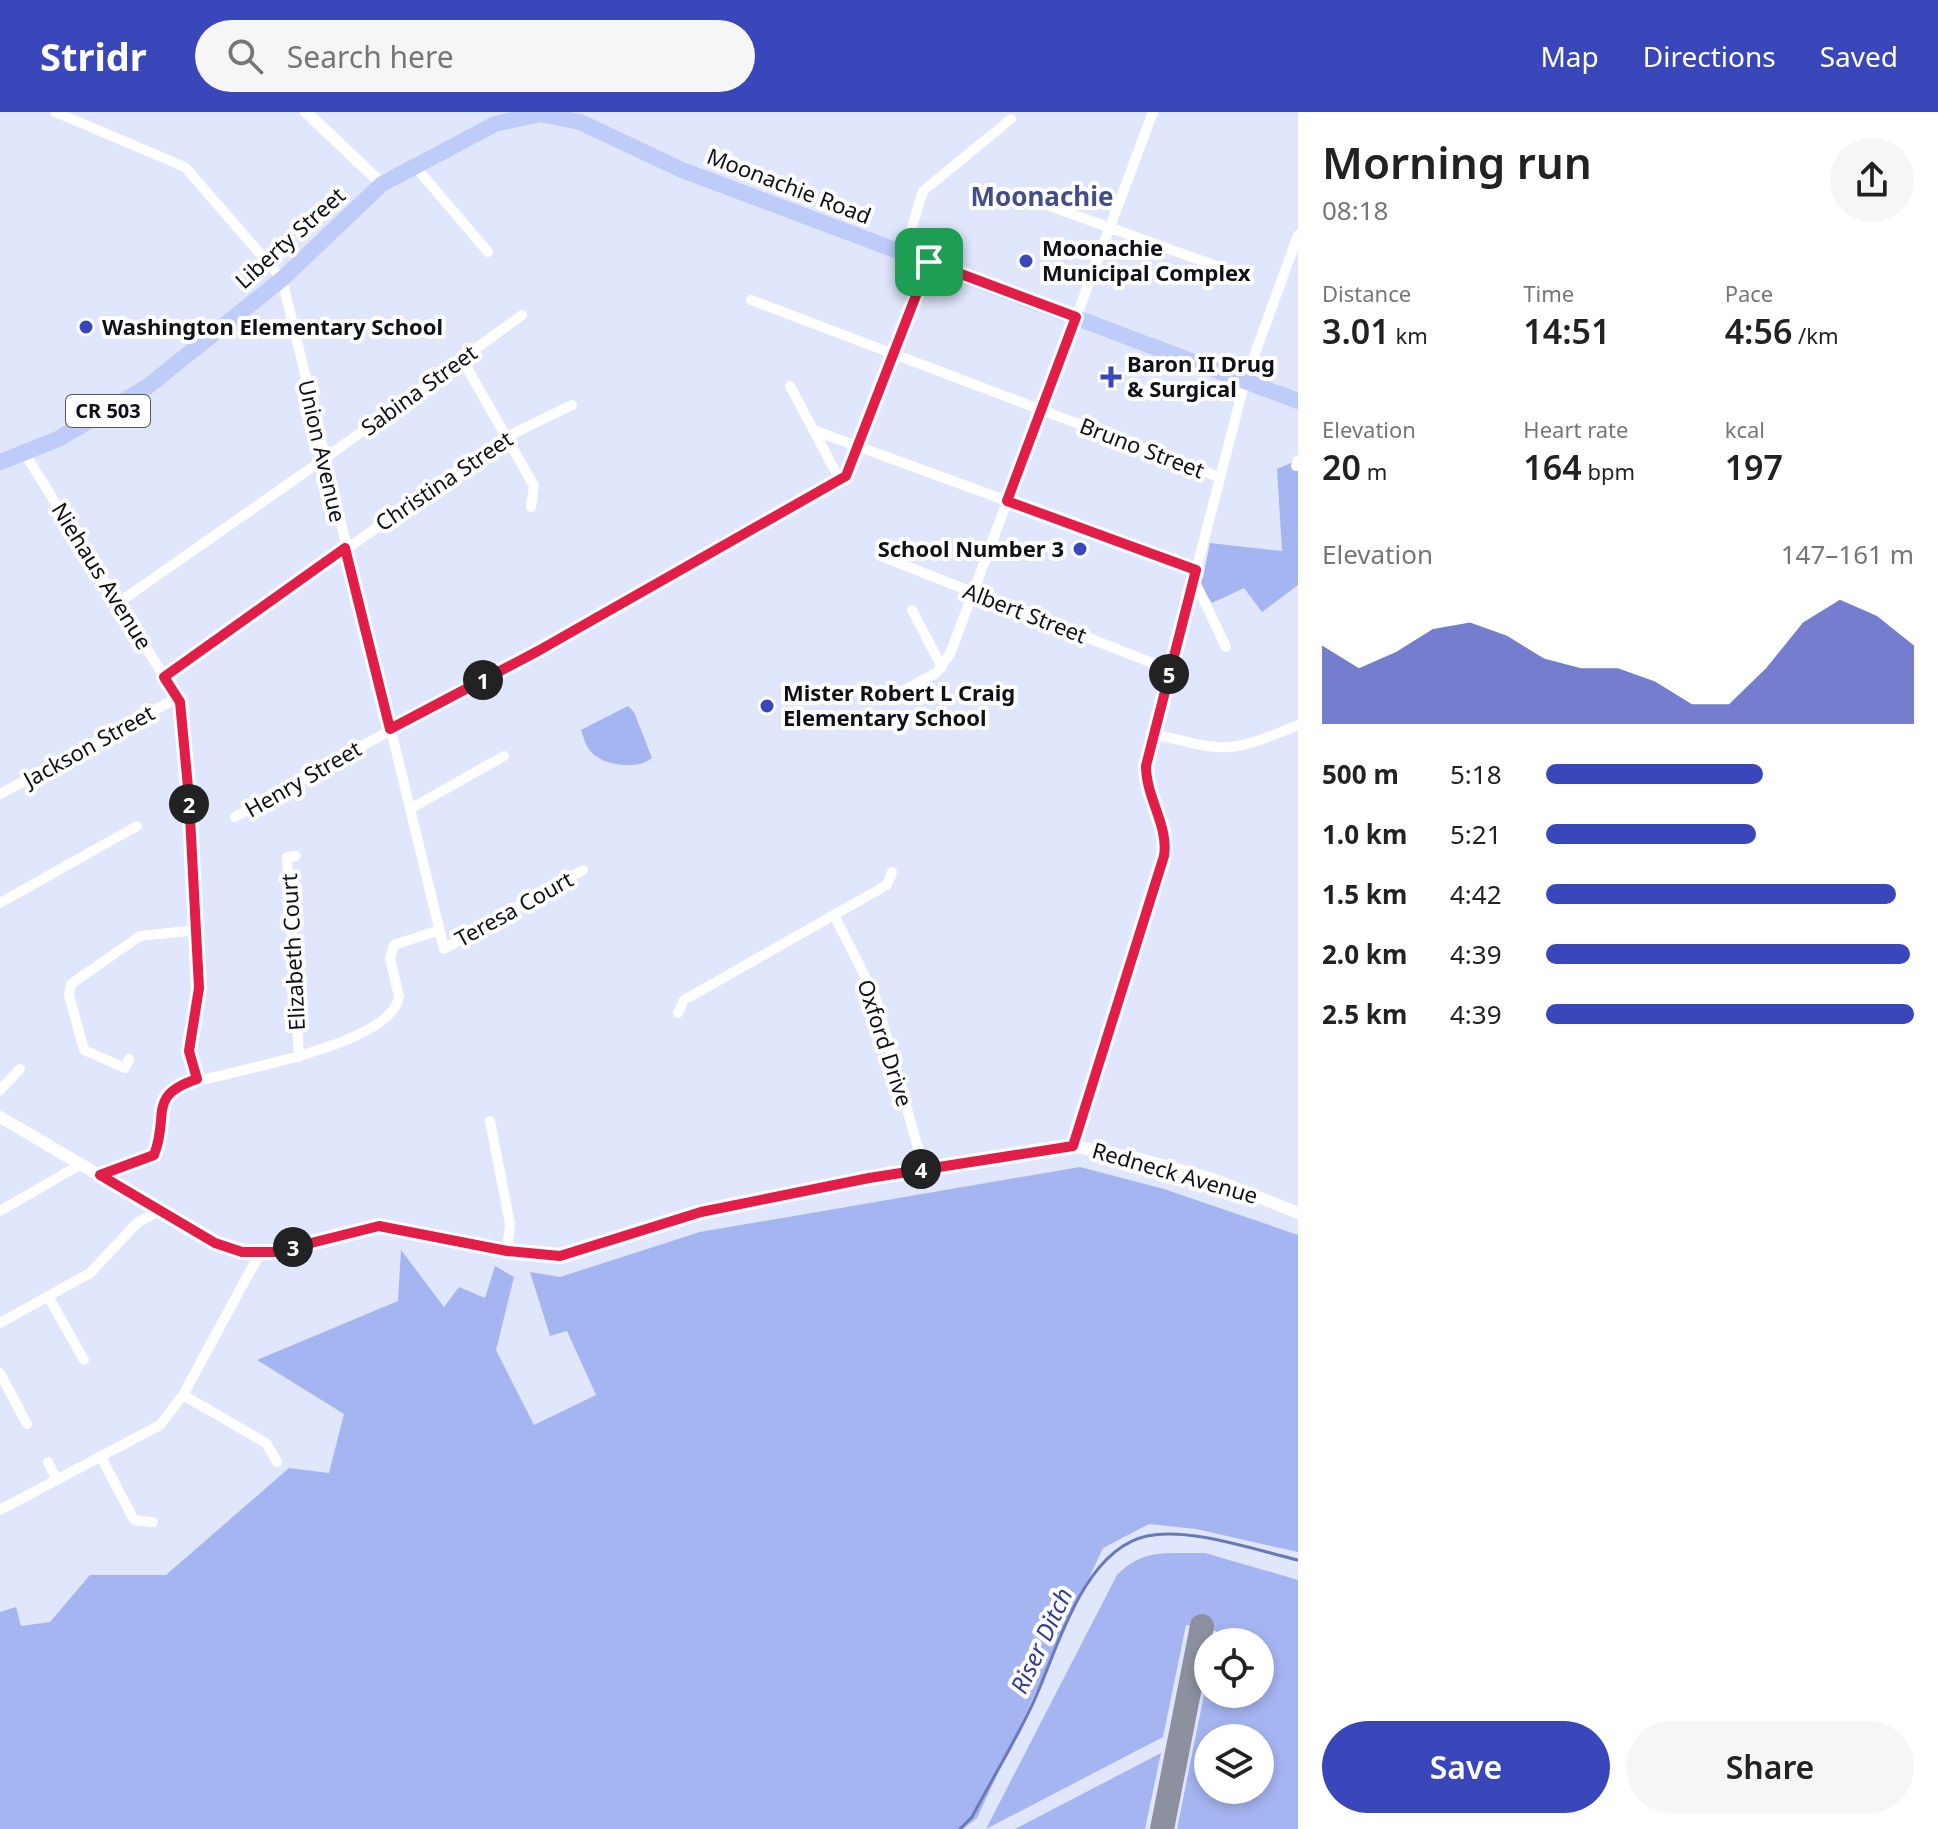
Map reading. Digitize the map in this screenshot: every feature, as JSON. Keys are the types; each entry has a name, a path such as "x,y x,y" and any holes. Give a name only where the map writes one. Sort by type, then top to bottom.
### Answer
{"main road":[{"name":"Liberty Street","path":"0,462 79,429 147,387 282,279 382,184 414,165 495,124 540,113 571,115 625,145"},
{"name":"Moonachie Road","path":"625,145 1298,401"}],"street":[{"path":"306,112 382,184"},
{"path":"903,691 942,667 973,593 1153,112"},
{"path":"58,113 185,167 282,279"},
{"path":"904,253 923,191 1011,119"},
{"path":"414,165 488,252"},
{"path":"1019,195 1222,268"},
{"path":"1073,1146 1164,856 1164,836 1146,779 1154,734 1245,381 1298,235"},
{"path":"790,386 840,480 850,470 929,262"},
{"name":"Union Avenue","path":"282,279 444,949"},
{"name":"Bruno Street","path":"751,300 1219,477"},
{"name":"Sabina Street","path":"118,603 522,315"},
{"path":"462,359 534,486 531,507"},
{"name":"Christina Street","path":"164,677 506,437 572,405"},
{"path":"813,430 1007,501 1195,575 1226,647"},
{"name":"Niehaus Avenue","path":"25,454 177,698 189,798 197,930 199,988 189,1051 197,1079"},
{"name":"Henry Street","path":"235,817 390,729 538,651 840,480"},
{"name":"Albert Street","path":"881,556 1170,670"},
{"path":"912,610 942,667"},
{"name":"Jackson Street","path":"0,794 177,698"},
{"path":"1154,734 1211,748 1234,750 1298,725"},
{"path":"410,809 504,756"},
{"path":"0,903 137,826"},
{"name":"Elizabeth Court","path":"296,856 287,857 299,1057"},
{"name":"Teresa Court","path":"444,949 583,870"},
{"path":"678,1013 684,1000 887,885 892,872"},
{"name":"Oxford Drive","path":"834,915 875,996 924,1169"},
{"path":"129,1059 125,1068 84,1050 69,995 71,984 140,936 197,930"},
{"path":"100,1175 154,1155 166,1096 174,1087 324,1050 389,1016 399,997 390,958 394,945 439,930"},
{"path":"0,1090 20,1069"},
{"name":"Redneck Avenue","path":"0,1117 215,1243 260,1253 379,1226 507,1251 547,1256 573,1255 701,1212 924,1169 1073,1146 1140,1159 1216,1180 1298,1213"},
{"path":"490,1121 510,1224 507,1251"},
{"path":"0,1211 81,1164"},
{"path":"0,1323 90,1273 138,1222 161,1210"},
{"path":"0,1510 160,1425 183,1395 260,1253"},
{"path":"48,1296 84,1360"},
{"path":"0,1373 27,1424"},
{"path":"183,1395 266,1443 277,1462"},
{"path":"101,1457 134,1520 153,1522"},
{"path":"48,1462 57,1480"}],"shaded area":[{"path":"1298,460 1298,585 1262,612 1244,588 1212,603 1194,577 1203,578 1210,543 1282,551 1277,469"},
{"path":"628,706 634,712 652,758 630,765 605,761 588,748 581,730"},
{"path":"1080,1167 1164,1189 1298,1235 1298,1552 1196,1529 1149,1524 1103,1548 977,1818 963,1829 0,1829 0,1612 16,1607 21,1626 50,1622 90,1575 166,1575 289,1468 329,1473 344,1414 257,1360 398,1301 401,1250 444,1307 459,1287 485,1298 495,1266 514,1277 496,1350 534,1425 596,1395 567,1331 550,1336 530,1272 560,1277 700,1232"},
{"path":"1168,1553 1205,1553 1298,1580 1298,1829 1177,1829 1194,1745 1194,1804 1274,1804 1274,1724 1198,1724 1201,1708 1274,1708 1274,1628 1201,1628 1186,1625 1163,1737 986,1829 1117,1575 1137,1560"},
{"path":"1161,1753 1145,1829 1015,1829"}],"waterway":[{"name":"Riser Ditch","path":"960,1829 972,1817 1019,1732 1075,1606 1105,1561 1124,1545 1147,1536 1183,1535 1222,1541 1298,1560"}],"taxiway":[{"path":"1162,1829 1202,1626"}],"place":[{"name":"Moonachie Municipal Complex","path":"1026,261"},
{"name":"Washington Elementary School","path":"86,327"},
{"name":"Baron II Drug & Surgical","path":"1111,377"},
{"name":"School Number 3","path":"1080,549"},
{"name":"Mister Robert L Craig Elementary School","path":"767,706"}],"district":[{"name":"Moonachie","path":"1042,197"}],"route":[{"path":"929,262 1076,317 1007,501 1196,570 1146,766 1148,792 1164,836 1164,856 1073,1146 869,1178 701,1212 586,1251 560,1256 507,1251 379,1226 275,1252 242,1252 215,1243 100,1175 150,1159 156,1150 166,1096 174,1087 197,1079 189,1051 199,988 189,798 180,702 164,677 345,548 390,729 538,651 846,476 929,262"}]}
